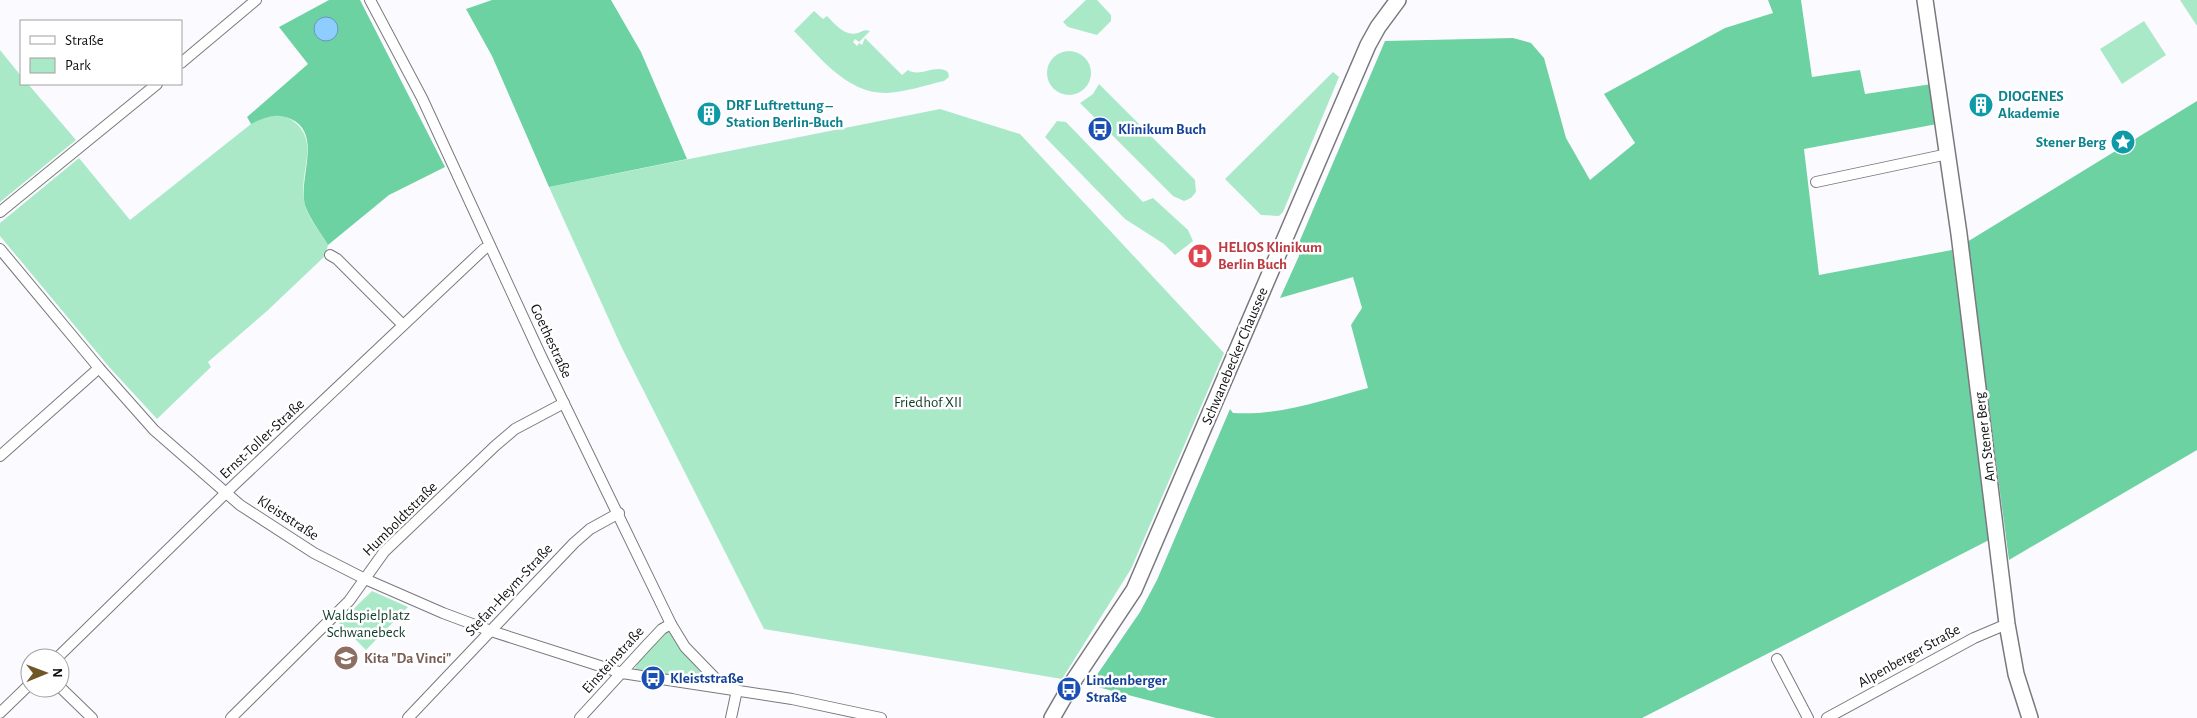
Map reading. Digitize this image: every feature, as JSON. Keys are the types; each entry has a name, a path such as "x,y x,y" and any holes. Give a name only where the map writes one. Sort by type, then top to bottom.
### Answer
{"main road":[{"name":"Schwanebecker Chaussee","path":"1052,718 1074,680 1134,590 1368,45 1378,27 1398,0"},
{"name":"Am Stener Berg","path":"1925,0 1948,154 2007,624 2016,674 2030,718"}],"street":[{"path":"182,62 256,0"},
{"name":"Goethestraße","path":"370,0 422,98 564,403 671,624 685,647 716,679 715,686"},
{"path":"0,212 156,85"},
{"path":"1816,182 1948,154"},
{"name":"Ernst-Toller-Straße","path":"67,648 227,493 484,249 490,246"},
{"name":"Kleiststraße","path":"0,249 99,368 154,430 240,505 314,553 365,579 491,631 622,673 737,690"},
{"path":"330,255 337,259 403,326"},
{"path":"0,456 99,368"},
{"name":"Humboldtstraße","path":"231,718 349,600 384,552 495,446 515,429 564,403"},
{"name":"Stefan-Heym-Straße","path":"408,718 574,543 590,529 618,513"},
{"name":"Einsteinstraße","path":"580,718 662,629 671,624"},
{"name":"Alpenberger Straße","path":"1827,718 1974,638 2007,624"},
{"path":"1777,659 1808,718"},
{"path":"731,718 737,690 824,705 881,718"},
{"path":"0,713 20,694"},
{"path":"70,697 92,718"}],"green space":[{"path":"329,0 360,0 445,167 389,195 328,245 305,205 304,182 308,146 306,135 301,126 291,119 280,116 265,118 251,124 247,117 308,64 279,27"},
{"path":"492,0 611,0 641,52 687,159 549,187 492,56 466,9"},
{"path":"1086,0 1097,0 1111,15 1111,21 1097,35 1068,27 1063,22"},
{"path":"1768,0 1801,0 1812,77 1860,70 1865,94 1932,84 1937,124 1804,149 1819,275 1952,250 1991,539 1642,718 1216,718 1090,685 1140,612 1157,580 1230,409 1233,413 1284,410 1368,388 1351,325 1362,308 1353,277 1280,298 1299,256 1298,245 1385,41 1513,38 1531,43 1544,58 1566,138 1590,180 1635,143 1604,94 1725,28 1773,13"},
{"path":"2180,0 2197,0 2197,26"},
{"path":"814,11 823,19 827,16 841,29 849,33 870,31 859,42 855,39 853,42 857,46 859,43 862,45 865,38 902,75 908,70 918,72 939,69 948,72 949,77 944,81 909,90 887,93 873,92 859,87 835,72 794,31"},
{"path":"2144,21 2166,55 2122,84 2100,49"},
{"path":"0,50 20,75 20,85 29,85 76,140 0,202"},
{"path":"1069,51 1081,55 1087,61 1091,73 1087,85 1081,91 1069,95 1057,91 1051,85 1047,73 1051,61 1057,55"},
{"path":"1333,72 1339,77 1283,212 1279,216 1261,215 1225,179"},
{"path":"1099,84 1195,180 1196,192 1191,198 1184,201 1173,196 1080,103 1093,94"},
{"path":"2197,101 2197,450 2009,560 1967,242"},
{"name":"Friedhof XII","path":"940,109 1020,134 1224,353 1131,569 1062,679 764,629 621,346 549,187"},
{"path":"283,115 296,123 304,133 307,143 303,192 305,205 328,245 325,256 267,311 208,362 211,367 157,419 110,368 0,236 0,223 79,158 130,220 251,124 267,116"},
{"path":"1057,121 1066,122 1143,202 1153,198 1188,230 1193,241 1175,255 1164,244 1125,219 1045,137"},
{"name":"Waldspielplatz Schwanebeck","path":"372,591 408,607 366,650 339,623"},
{"path":"669,627 680,647 701,673 697,679 635,669 641,656"}],"water":[{"path":"326,17 335,20 338,29 335,38 326,41 317,38 314,29 317,20"}],"place":[{"name":"DIOGENES Akademie","path":"1981,105"},
{"name":"DRF Luftrettung – Station Berlin-Buch","path":"709,114"},
{"name":"Klinikum Buch","path":"1100,129"},
{"name":"Stener Berg","path":"2123,142"},
{"name":"HELIOS Klinikum Berlin Buch","path":"1200,256"},
{"name":"Kita \"Da Vinci\"","path":"346,658"},
{"name":"Kleiststraße","path":"653,678"},
{"name":"Lindenberger Straße","path":"1069,689"}]}
